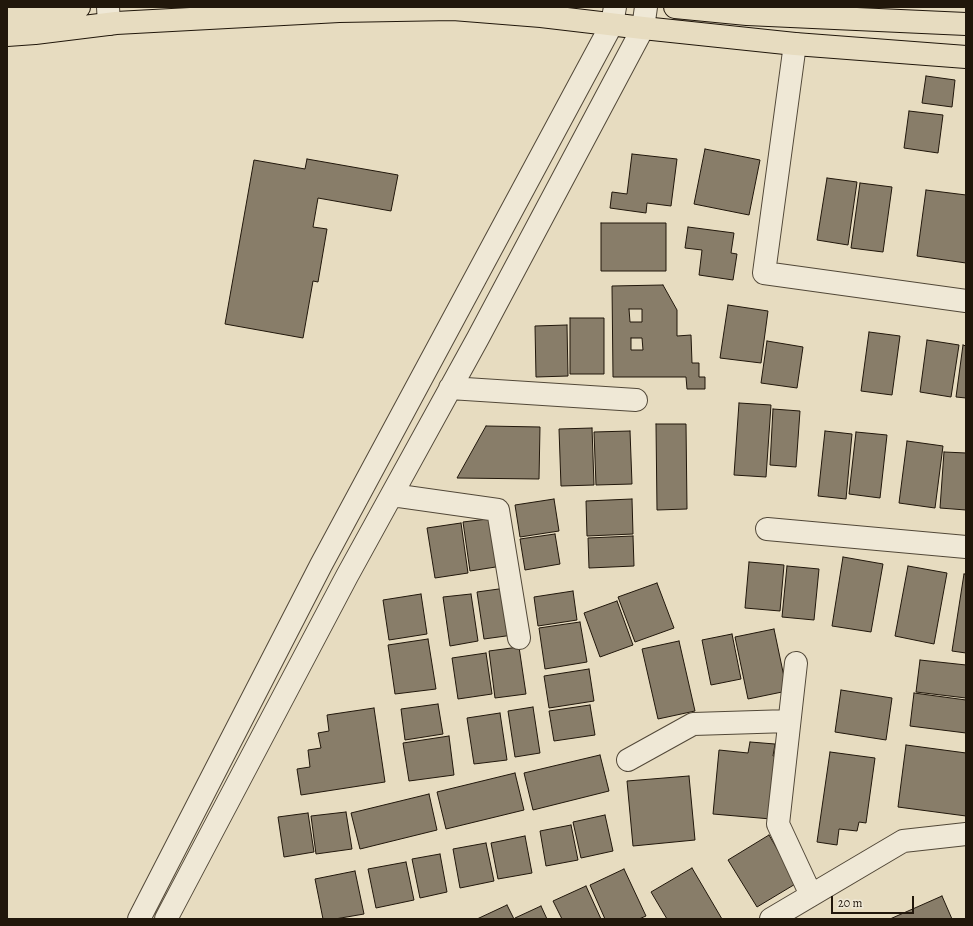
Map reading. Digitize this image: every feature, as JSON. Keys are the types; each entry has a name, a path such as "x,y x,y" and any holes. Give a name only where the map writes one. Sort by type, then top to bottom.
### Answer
{"main road":[{"path":"7,15 79,7"},
{"path":"676,7 748,14 856,13 966,24"},
{"path":"7,35 35,33 108,16 453,8 541,16 644,17 795,44 966,56"}],"street":[{"path":"139,919 320,565 614,16"},
{"path":"166,919 347,576 450,388 644,17"},
{"path":"795,44 764,273 966,301"},
{"path":"450,388 636,400"},
{"path":"392,494 498,510 519,638"},
{"path":"767,529 966,547"},
{"path":"796,663 778,824 811,895"},
{"path":"628,760 692,724 789,721"},
{"path":"771,919 903,841 966,834"}],"building":[{"path":"926,76 955,80 952,107 922,103"},
{"path":"909,111 943,115 938,153 904,148"},
{"path":"705,149 760,160 749,215 694,204"},
{"path":"632,154 677,159 671,206 647,203 646,213 610,208 612,192 627,194"},
{"path":"307,159 398,175 391,211 318,198 313,227 327,229 318,282 313,281 303,338 225,324 254,160 305,169"},
{"path":"827,178 857,182 848,245 817,240"},
{"path":"860,183 892,187 883,252 851,248"},
{"path":"926,190 966,195 966,263 917,256"},
{"path":"601,223 666,223 666,271 601,271"},
{"path":"688,227 734,233 731,253 737,254 733,280 699,275 702,250 685,248"},
{"path":"663,285 677,310 677,336 691,335 692,363 699,363 699,377 705,377 705,389 687,389 686,377 613,377 612,286","holes":["629,309 642,309 642,322 630,322","631,338 642,338 643,350 631,350"]},
{"path":"728,305 768,311 761,363 720,358"},
{"path":"570,318 604,318 604,374 570,374"},
{"path":"567,325 568,376 536,377 535,326"},
{"path":"869,332 900,336 892,395 861,391"},
{"path":"927,340 959,345 951,397 920,392"},
{"path":"767,341 803,347 797,388 761,383"},
{"path":"963,345 966,346 966,398 956,397"},
{"path":"739,403 771,405 766,477 734,475"},
{"path":"773,409 800,411 796,467 770,465"},
{"path":"656,424 686,424 687,509 657,510"},
{"path":"486,426 540,427 539,479 457,478"},
{"path":"592,428 594,485 561,486 559,429"},
{"path":"630,431 632,484 596,485 594,432"},
{"path":"825,431 852,434 846,499 818,496"},
{"path":"856,432 887,435 880,498 849,494"},
{"path":"907,441 943,446 935,508 899,503"},
{"path":"944,452 966,453 966,510 940,508"},
{"path":"554,499 559,531 520,537 515,505"},
{"path":"632,499 633,534 587,536 586,501"},
{"path":"496,518 502,566 470,571 463,522"},
{"path":"461,523 468,573 435,578 427,528"},
{"path":"555,534 560,564 525,570 520,539"},
{"path":"633,536 634,566 589,568 588,538"},
{"path":"843,557 883,564 871,632 832,626"},
{"path":"749,562 784,565 780,611 745,608"},
{"path":"787,566 819,569 814,620 782,617"},
{"path":"908,566 947,573 934,644 895,636"},
{"path":"964,574 966,574 966,653 952,651"},
{"path":"657,583 674,628 635,642 618,597"},
{"path":"506,588 513,635 484,639 477,592"},
{"path":"573,591 577,620 538,626 534,597"},
{"path":"421,594 427,634 389,640 383,600"},
{"path":"471,594 478,641 450,646 443,597"},
{"path":"617,601 633,645 600,657 584,613"},
{"path":"580,622 587,662 545,669 539,628"},
{"path":"774,629 787,691 748,699 735,637"},
{"path":"732,634 741,679 711,685 702,640"},
{"path":"428,639 436,689 395,694 388,645"},
{"path":"679,641 695,711 658,719 642,649"},
{"path":"519,647 526,694 495,698 489,651"},
{"path":"486,653 492,694 458,699 452,658"},
{"path":"920,660 966,665 966,698 916,692"},
{"path":"589,669 594,701 549,708 544,676"},
{"path":"841,690 892,698 886,740 835,732"},
{"path":"914,693 966,700 966,733 910,726"},
{"path":"438,704 443,734 405,740 401,709"},
{"path":"590,705 595,735 554,741 549,711"},
{"path":"533,707 540,753 515,757 508,711"},
{"path":"374,708 385,782 301,795 297,769 310,767 308,750 321,748 318,733 329,731 327,715"},
{"path":"500,713 507,760 474,764 467,718"},
{"path":"449,736 454,775 409,781 403,743"},
{"path":"750,742 775,744 773,756 777,756 771,819 713,814 719,750 748,753"},
{"path":"906,745 966,753 966,816 898,807"},
{"path":"830,752 875,758 866,823 859,822 857,831 839,829 837,845 817,842"},
{"path":"600,755 609,791 533,810 524,773"},
{"path":"515,773 524,810 446,829 437,792"},
{"path":"689,776 695,840 633,846 627,781"},
{"path":"429,794 437,830 360,849 351,813"},
{"path":"346,812 352,849 316,854 311,816"},
{"path":"308,813 314,852 284,857 278,817"},
{"path":"605,815 613,851 581,858 573,822"},
{"path":"571,825 578,860 546,866 540,831"},
{"path":"769,835 797,883 757,907 728,860"},
{"path":"525,836 532,873 498,879 491,843"},
{"path":"486,843 494,881 460,888 453,849"},
{"path":"440,854 447,892 420,898 412,859"},
{"path":"406,862 414,900 376,908 368,869"},
{"path":"692,868 722,919 667,919 651,892"},
{"path":"624,869 646,916 639,919 605,919 590,885"},
{"path":"355,871 364,914 335,919 323,919 315,879"},
{"path":"586,886 601,919 562,919 553,901"},
{"path":"942,896 952,919 890,919"},
{"path":"507,905 514,919 477,919"},
{"path":"541,906 547,919 515,918"}]}
